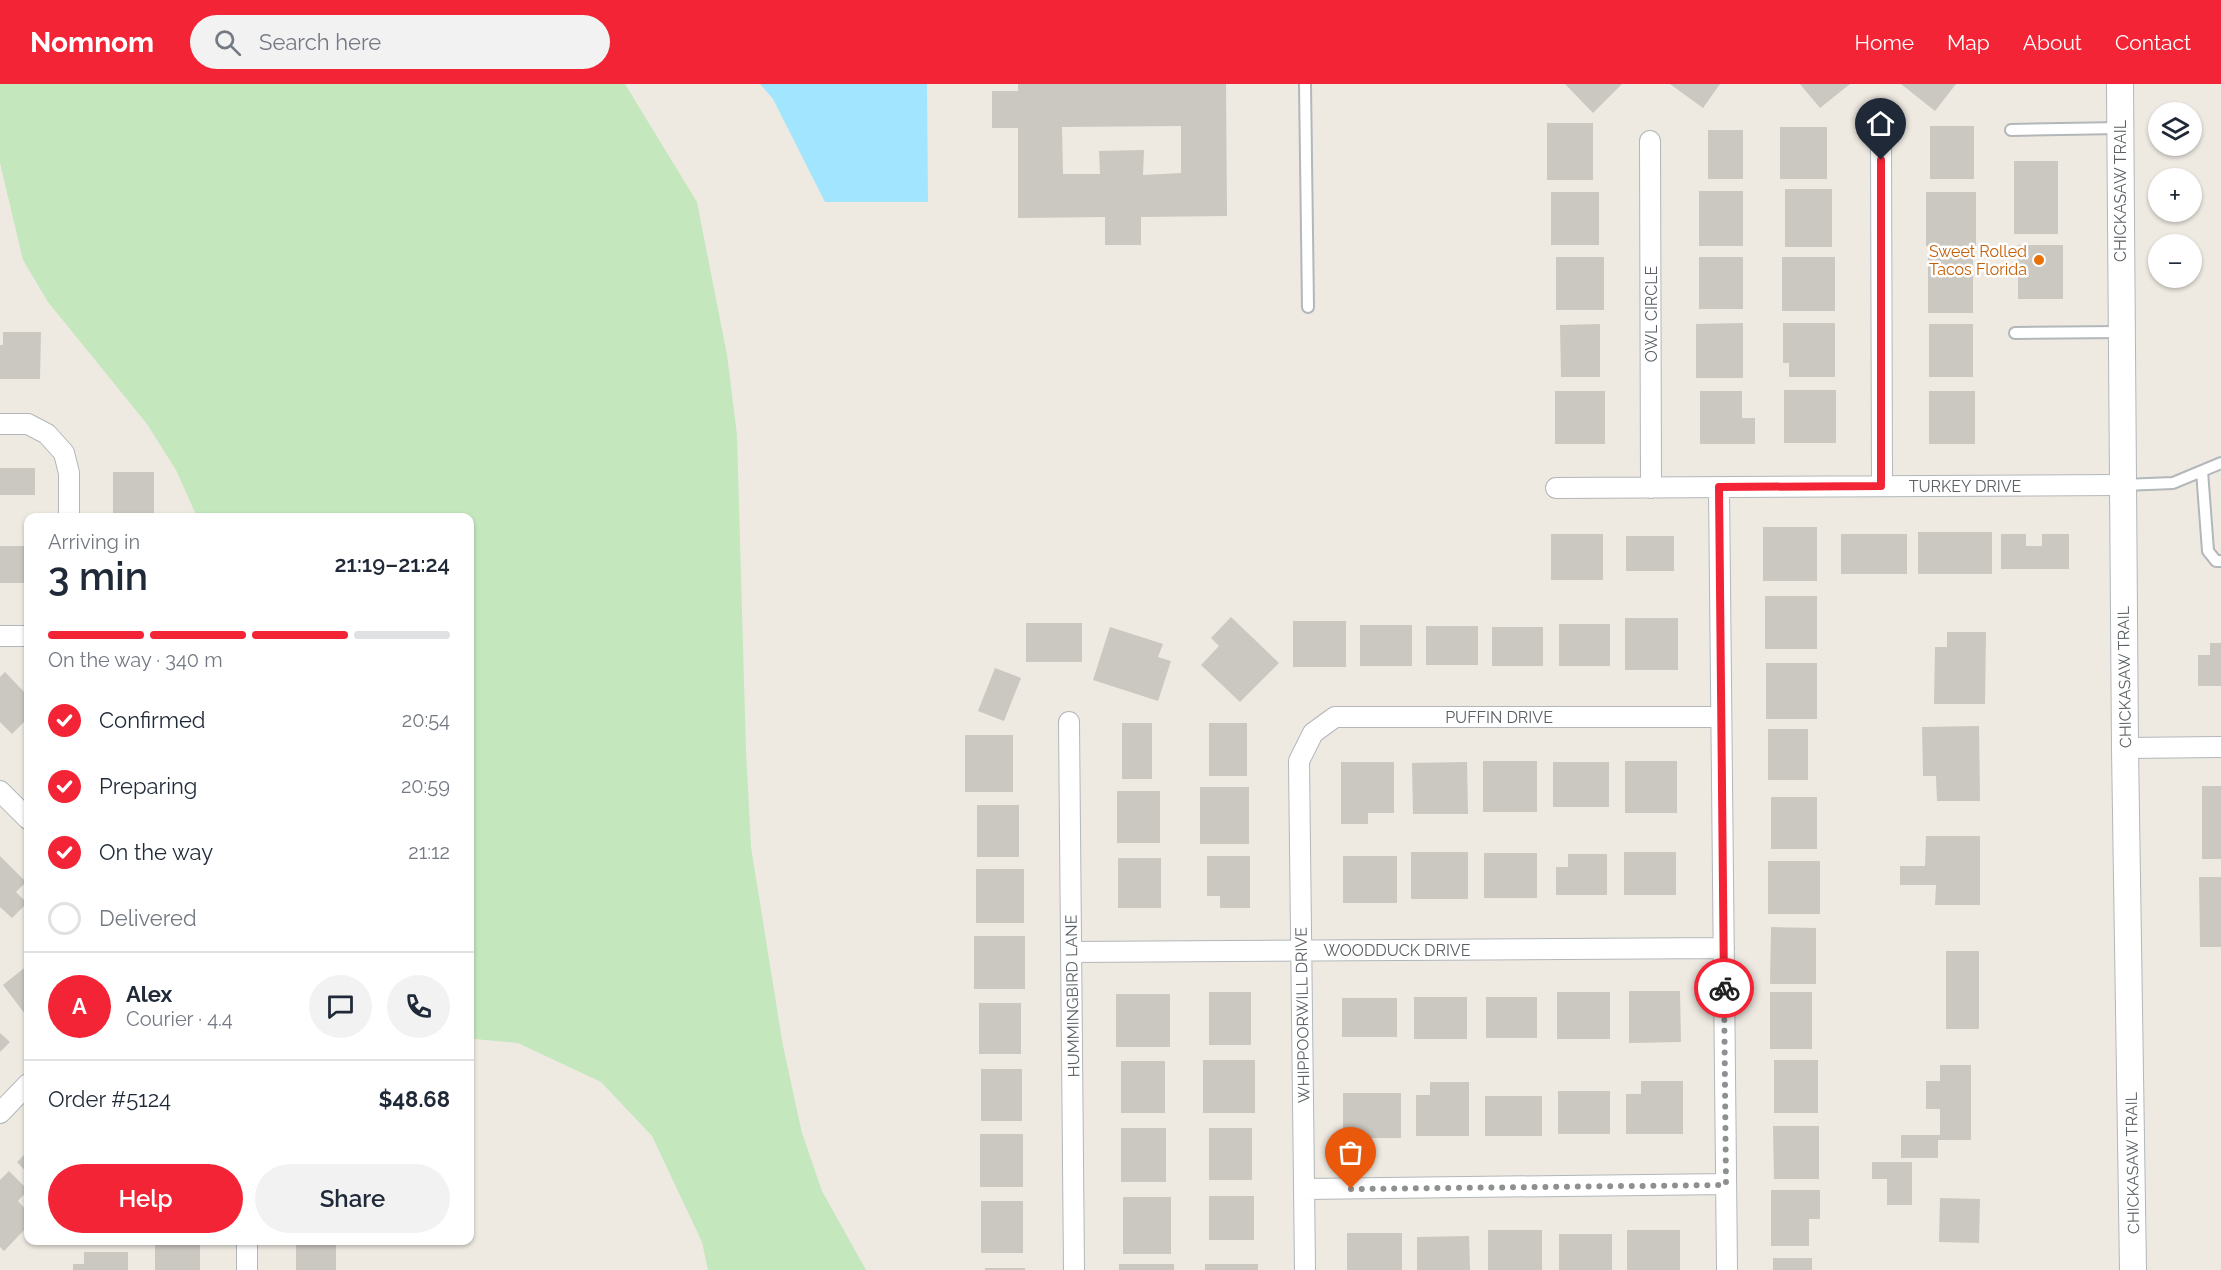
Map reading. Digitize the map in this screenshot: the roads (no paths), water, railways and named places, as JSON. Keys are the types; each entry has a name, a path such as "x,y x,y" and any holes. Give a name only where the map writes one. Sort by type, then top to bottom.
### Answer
{"street":[{"name":"CHICKASAW TRAIL","path":"2120,84 2122,485 2133,1270"},
{"path":"1881,137 1881,486"},
{"name":"OWL CIRCLE","path":"1650,141 1651,488"},
{"path":"0,424 28,424 47,434 64,453 69,472 69,513"},
{"name":"TURKEY DRIVE","path":"1556,488 2122,485"},
{"path":"1719,487 1727,1270"},
{"path":"0,636 24,636"},
{"name":"PUFFIN DRIVE","path":"1299,761 1313,733 1335,717 1721,717"},
{"name":"HUMMINGBIRD LANE","path":"1069,722 1074,1270"},
{"path":"2125,748 2221,747"},
{"name":"WHIPPOORWILL DRIVE","path":"1299,761 1305,1270"},
{"path":"0,792 24,815"},
{"name":"WOODDUCK DRIVE","path":"1071,952 1724,948"},
{"path":"0,1113 24,1088"},
{"path":"1304,1189 1726,1185"},
{"path":"247,1245 247,1270"}],"lane":[{"path":"1305,84 1308,308"},
{"path":"2011,130 2120,128"},
{"path":"2015,333 2121,332"},
{"path":"2122,485 2173,483 2221,463"},
{"path":"2202,471 2208,551 2216,561 2221,561"}],"water":[{"path":"760,84 927,84 928,202 825,202 773,99"}],"place":[{"name":"Sweet Rolled Tacos Florida","path":"2039,260"}]}
